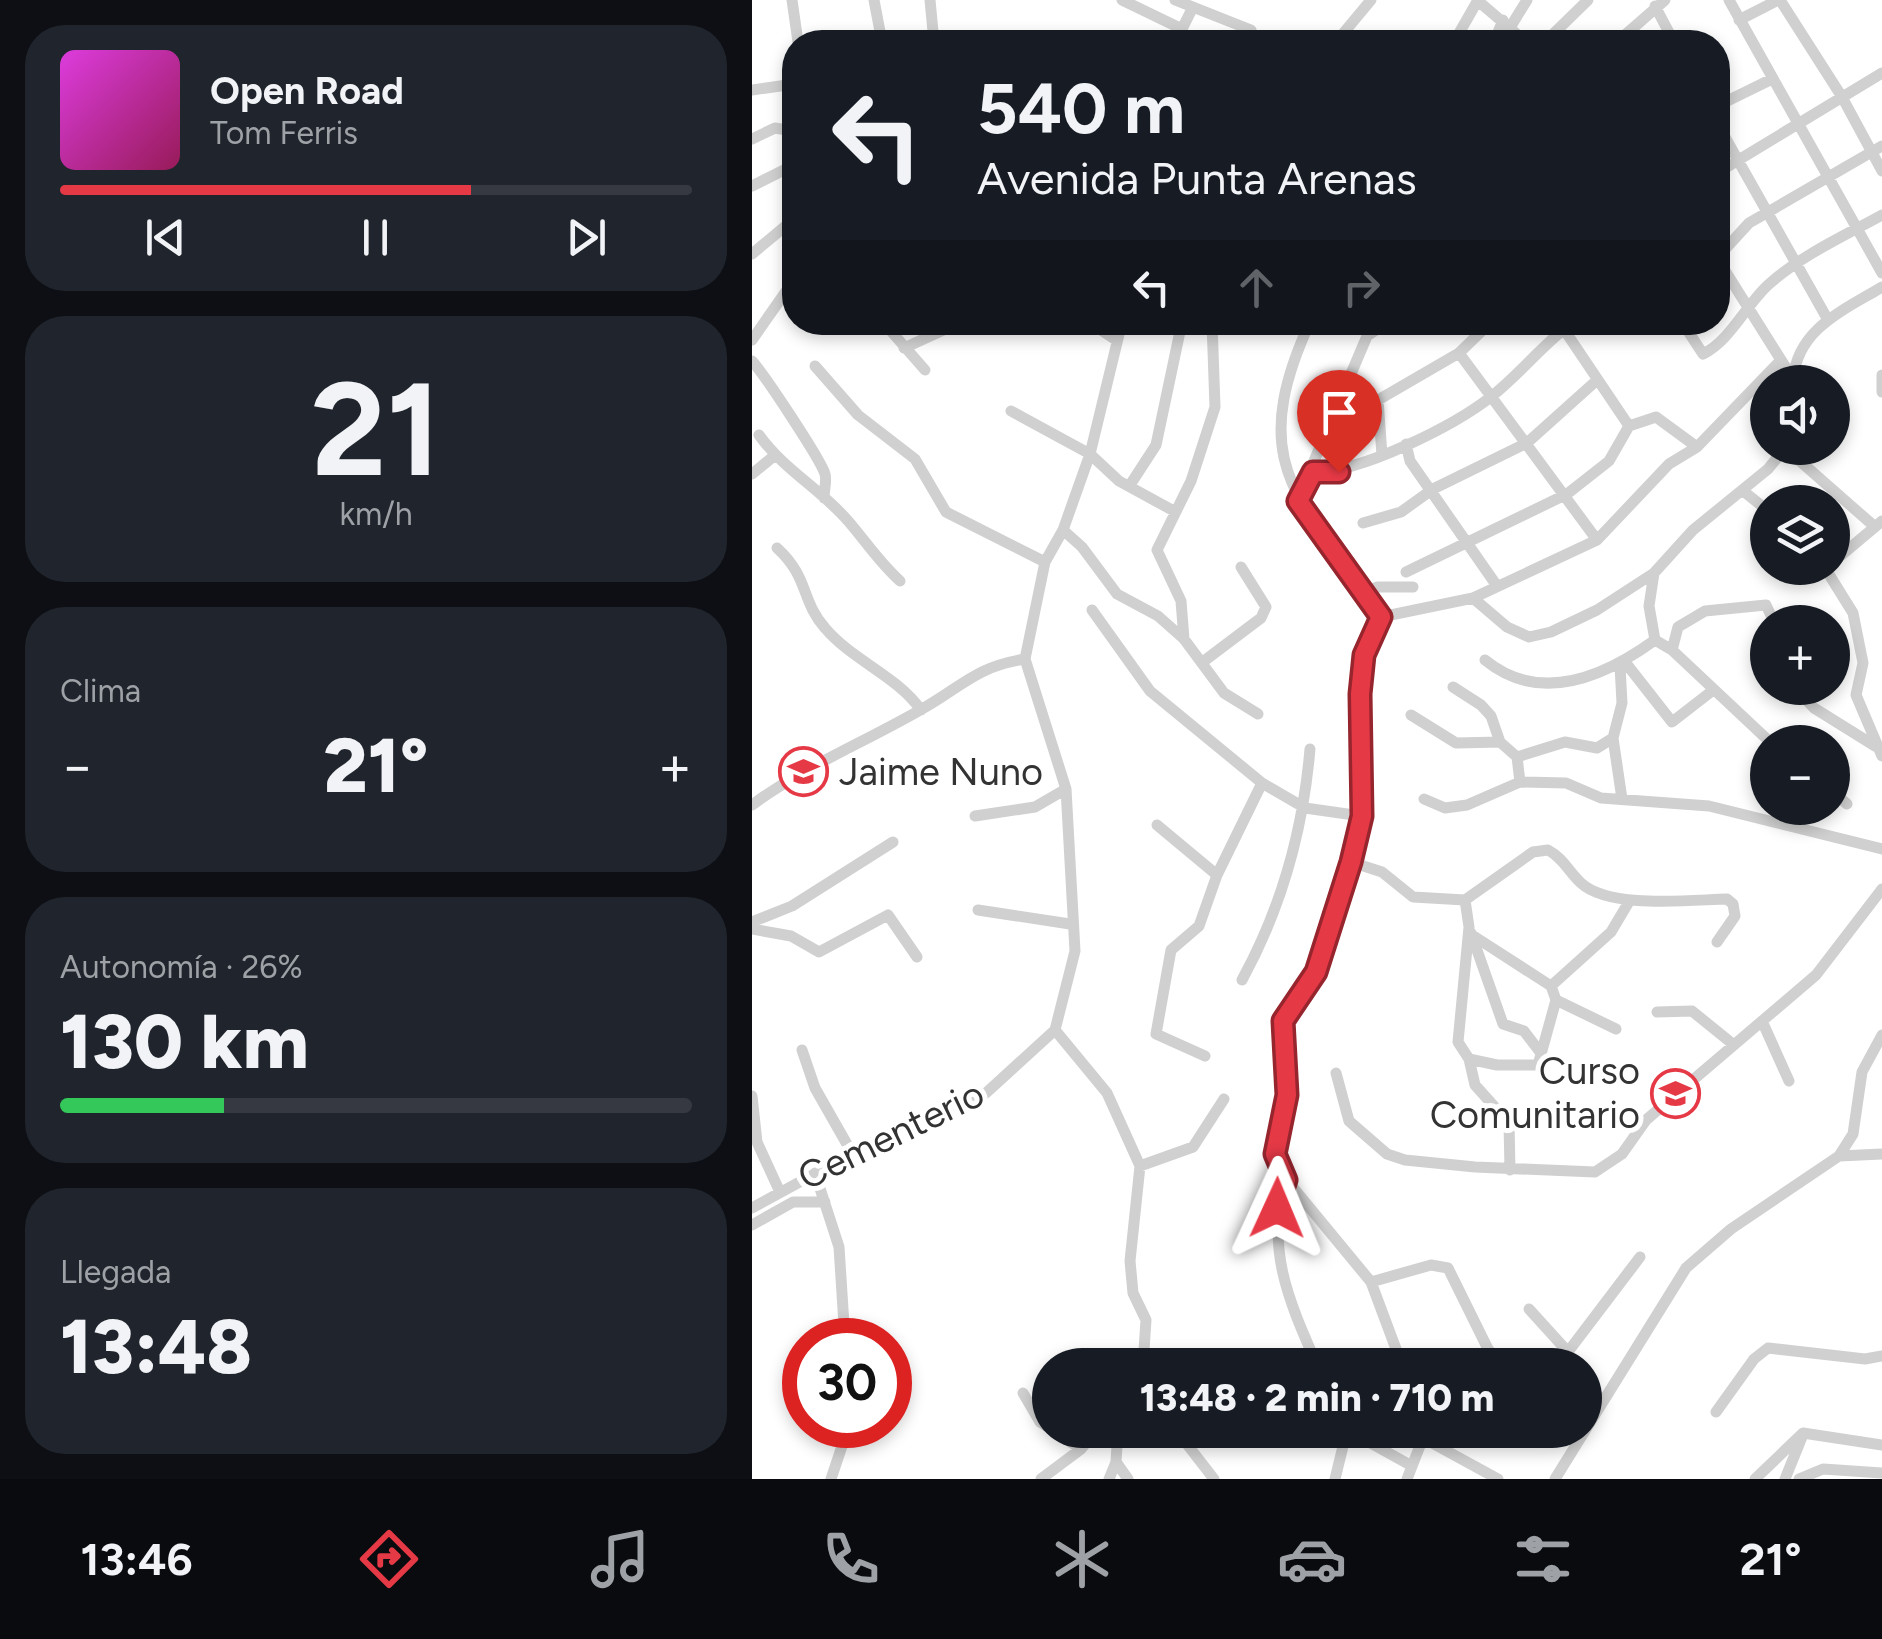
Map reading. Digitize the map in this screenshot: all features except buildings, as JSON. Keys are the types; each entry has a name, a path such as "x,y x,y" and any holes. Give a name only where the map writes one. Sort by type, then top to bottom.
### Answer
{"street":[{"path":"792,0 796,30"},
{"path":"874,0 880,30"},
{"path":"930,0 933,30"},
{"path":"1122,0 1182,30 1192,9"},
{"path":"1175,0 1250,30"},
{"path":"1346,30 1371,0"},
{"path":"1461,30 1478,0 1514,30"},
{"path":"1502,30 1526,0"},
{"path":"1557,30 1588,0"},
{"path":"1728,0 1882,273"},
{"path":"1740,20 1779,0 1876,149 1882,171"},
{"path":"1630,30 1660,3 1670,30"},
{"path":"1730,167 1882,73"},
{"path":"1730,100 1770,80"},
{"path":"752,90 782,86"},
{"path":"752,139 775,128 782,129"},
{"path":"1730,147 1800,263 1828,320"},
{"path":"1730,243 1748,222 1876,149"},
{"path":"752,186 782,171"},
{"path":"1730,328 1746,307 1800,263 1882,214"},
{"path":"752,254 782,230"},
{"path":"1730,280 1781,365"},
{"path":"1797,365 1801,346 1828,320 1882,287"},
{"path":"752,340 782,295"},
{"path":"752,325 768,312"},
{"path":"893,335 925,370"},
{"path":"904,348 932,335"},
{"path":"1109,335 1116,340"},
{"path":"1118,335 1090,454 1064,530 1045,562 1025,659 1066,789 1074,967 1062,988 1055,1030 1107,1093 1140,1166 1130,1261 1133,1293 1146,1320 1144,1348"},
{"path":"1130,485 1156,445 1179,335"},
{"path":"1184,638 1181,601 1157,550 1190,480 1214,408 1212,335"},
{"path":"1305,335 1280,407 1284,471 1298,501 1381,617"},
{"path":"1382,456 1378,400 1459,353 1478,335"},
{"path":"1313,472 1339,472 1382,456 1491,396 1555,335"},
{"path":"1571,335 1596,381 1630,426"},
{"path":"1691,335 1704,354 1724,335"},
{"path":"1298,501 1367,336"},
{"path":"1459,353 1598,540"},
{"path":"752,361 772,382 780,406 826,475 824,498"},
{"path":"1381,617 1473,598 1598,540 1670,464 1697,448 1779,362"},
{"path":"815,366 858,415 915,459 946,512 1045,562"},
{"path":"1881,392 1882,375"},
{"path":"1363,524 1401,512 1432,489 1527,443 1596,381"},
{"path":"1011,411 1090,454 1119,481 1174,511"},
{"path":"1406,572 1567,494 1608,461 1630,426 1656,417 1697,448"},
{"path":"759,436 774,456 849,522 873,556 900,580"},
{"path":"1406,444 1410,461 1496,586"},
{"path":"752,474 774,456"},
{"path":"1473,598 1507,628 1528,636 1551,632 1625,596 1768,465"},
{"path":"1806,465 1878,523 1850,547"},
{"path":"1742,490 1750,496"},
{"path":"1064,530 1117,594 1158,616 1184,638 1224,692 1258,714"},
{"path":"777,548 798,566 825,629 862,664 907,692 921,710"},
{"path":"1204,661 1261,618 1266,607 1241,567"},
{"path":"1654,573 1649,606 1655,640 1672,650 1751,725"},
{"path":"1836,585 1853,613 1863,663 1856,695 1878,751"},
{"path":"1365,592 1413,587"},
{"path":"1672,650 1678,627 1705,611 1750,607"},
{"path":"1092,610 1150,691 1262,783 1305,808 1362,816"},
{"path":"1381,617 1364,655 1360,694 1362,816 1316,972 1283,1021 1287,1095 1275,1154 1286,1180 1371,1282 1396,1348"},
{"path":"1485,660 1504,676 1572,683 1623,664 1655,640"},
{"path":"754,801 827,757 921,710 982,668 1025,659"},
{"path":"1623,664 1672,722 1712,691"},
{"path":"1622,799 1613,738 1622,702 1623,664"},
{"path":"1452,687 1491,716 1500,742 1517,757 1520,782"},
{"path":"1811,705 1878,751"},
{"path":"1411,715 1456,743 1500,742"},
{"path":"1517,757 1565,742 1597,748 1613,738"},
{"path":"1242,980 1266,935 1305,808 1310,750"},
{"path":"1424,799 1445,808 1467,805 1520,782 1566,783 1601,798 1709,806 1882,849"},
{"path":"1206,1056 1156,1034 1171,950 1195,933 1217,875 1262,783"},
{"path":"974,816 1035,807 1066,789"},
{"path":"1157,825 1217,875"},
{"path":"752,926 792,906 893,842"},
{"path":"1351,862 1382,872 1412,896 1464,900 1534,852 1548,850 1562,860 1582,886 1630,900 1727,899 1733,904 1735,916 1717,942"},
{"path":"1336,1073 1349,1121 1388,1154 1405,1160 1510,1170 1594,1172 1608,1166 1646,1120 1816,975 1882,889"},
{"path":"1464,900 1503,1024 1524,1031 1540,1052"},
{"path":"1552,986 1611,932 1630,900"},
{"path":"978,910 1070,924"},
{"path":"752,926 790,936 818,952 888,915 917,956"},
{"path":"1469,1059 1497,1065 1538,1065 1556,1000 1552,986 1471,931"},
{"path":"1471,931 1458,1042 1469,1059 1480,1092 1504,1112 1510,1123 1510,1170"},
{"path":"1556,1000 1616,1029"},
{"path":"1657,1012 1692,1011 1734,1044"},
{"path":"1762,1022 1788,1081"},
{"name":"Cementerio","path":"752,1208 778,1190 908,1123 986,1093 1055,1030"},
{"path":"1602,1401 1686,1268 1732,1229 1839,1156 1852,1134 1862,1072 1882,1035"},
{"path":"802,1050 815,1088 852,1153"},
{"path":"752,1096 757,1142 778,1190"},
{"path":"1140,1166 1193,1147 1224,1099"},
{"path":"1839,1156 1882,1154"},
{"path":"815,1174 839,1247 843,1318"},
{"path":"1286,1180 1277,1208 1278,1262 1311,1348"},
{"path":"752,1225 793,1202 824,1202"},
{"path":"1571,1348 1640,1257"},
{"path":"1371,1282 1431,1265 1448,1268 1488,1348"},
{"path":"1529,1309 1564,1348"},
{"path":"1716,1412 1754,1359 1768,1348 1865,1359 1882,1356"},
{"path":"1023,1393 1032,1408"},
{"path":"1803,1433 1882,1445"},
{"path":"1755,1479 1803,1433"},
{"path":"1785,1479 1803,1433"},
{"path":"831,1479 842,1448"},
{"path":"1109,1479 1117,1448"},
{"path":"1190,1448 1214,1479"},
{"path":"1334,1479 1342,1448"},
{"path":"1380,1448 1412,1466"},
{"path":"1407,1479 1417,1448"},
{"path":"1445,1448 1498,1479"},
{"path":"1555,1479 1573,1448"},
{"path":"1040,1479 1080,1449"},
{"path":"1116,1462 1128,1479"},
{"path":"1800,1479 1823,1469 1882,1473"}],"place":[{"name":"Jaime Nuno","path":"804,772"},
{"name":"Curso Comunitario","path":"1675,1093"}],"route":[{"path":"1277,1208 1286,1180 1275,1154 1287,1095 1283,1021 1287,1009 1316,972 1351,862 1362,816 1360,694 1364,655 1370,634 1381,617 1298,501 1313,472 1339,472"}]}
